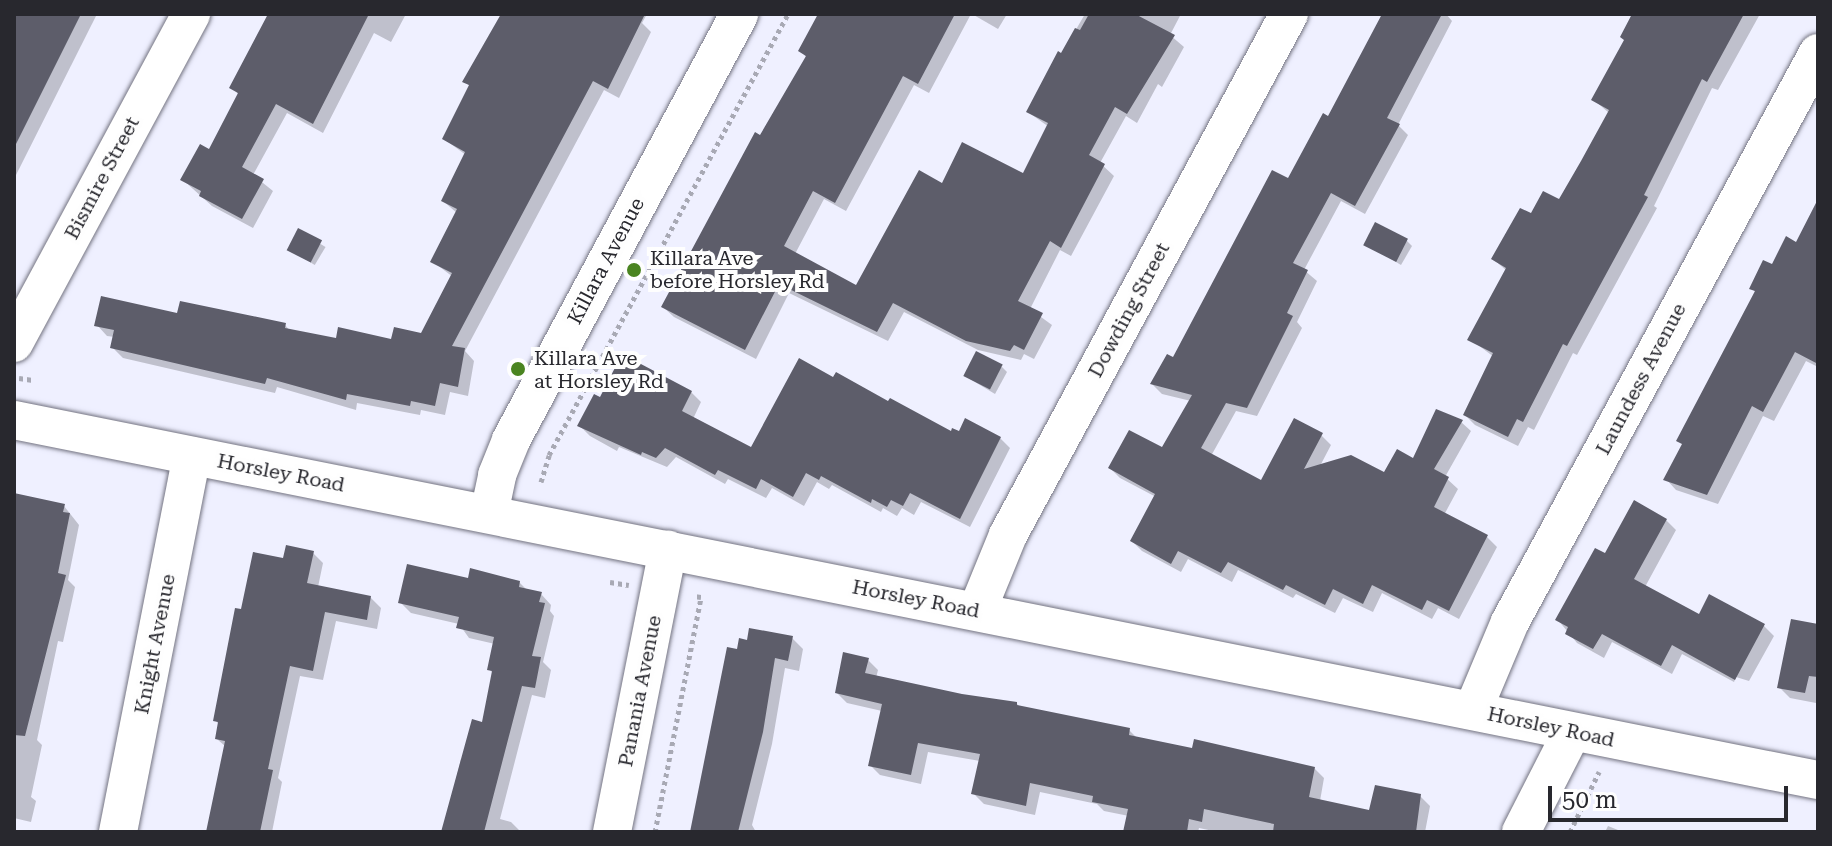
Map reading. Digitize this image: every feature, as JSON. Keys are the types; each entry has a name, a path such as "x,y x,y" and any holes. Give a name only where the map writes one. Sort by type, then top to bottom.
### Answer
{"street":[{"name":"Bismire Street","path":"14,343 191,14"},
{"name":"Killara Avenue","path":"489,514 497,475 511,440 739,14"},
{"name":"Dowding Street","path":"977,611 1008,535 1289,14"},
{"name":"Laundess Avenue","path":"1473,710 1510,622 1818,53"},
{"name":"Horsley Road","path":"14,420 1818,780"},
{"name":"Knight Avenue","path":"118,832 192,456"},
{"name":"Panania Avenue","path":"612,832 668,550"},
{"path":"1521,832 1586,734"}],"path":[{"path":"541,482 549,455 788,14"},
{"path":"1570,832 1597,779 1602,760 1586,734"}],"building":[{"path":"14,14 81,14 14,148"},
{"path":"268,14 369,14 313,124 276,104 242,167 264,179 242,219 199,196 201,191 180,180 200,144 209,149 238,93 229,88"},
{"path":"501,14 645,14 608,89 593,81 452,346 465,348 458,387 440,383 435,406 411,401 410,406 347,394 346,400 267,378 265,384 110,348 114,330 94,326 101,296 177,313 180,301 286,323 285,328 336,338 338,327 391,339 394,327 421,333 452,273 430,262 457,209 441,201 465,152 442,139 469,85 462,82"},
{"path":"818,14 955,14 918,84 903,76 835,203 813,191 784,246 856,285 919,170 942,183 962,142 1023,173 1048,123 1026,112 1058,51 1061,53 1075,28 1080,30 1089,14 1135,14 1175,35 1127,114 1115,107 1089,155 1105,164 1061,248 1050,241 1018,301 1043,313 1024,350 1014,345 1010,351 966,341 893,303 877,332 779,284 745,350 661,307 755,132 760,135 806,56 798,51"},
{"path":"1382,14 1442,14 1387,118 1400,124 1355,206 1331,193 1293,263 1308,270 1287,313 1293,316 1247,408 1226,403 1201,448 1261,480 1294,418 1323,433 1304,469 1351,455 1384,472 1397,449 1413,458 1436,409 1463,420 1434,469 1449,477 1434,507 1488,535 1449,611 1427,600 1422,610 1372,585 1363,604 1333,589 1325,605 1286,585 1283,590 1228,562 1221,573 1178,551 1171,564 1130,541 1155,494 1108,468 1129,430 1162,447 1192,395 1150,384 1167,354 1173,357 1272,170 1288,178 1323,113 1328,116"},
{"path":"1632,14 1744,14 1707,82 1702,79 1644,195 1648,197 1567,346 1563,344 1523,422 1517,419 1508,437 1463,415 1493,353 1467,340 1506,268 1491,259 1520,208 1531,213 1543,191 1559,199 1609,110 1591,100 1624,40 1620,37"},
{"path":"1818,199 1818,364 1795,352 1763,412 1752,406 1707,495 1663,480 1682,444 1676,441 1755,291 1749,289 1763,260 1772,264 1786,236 1796,242"},
{"path":"1375,222 1408,239 1396,262 1363,245"},
{"path":"298,228 322,240 311,263 287,250"},
{"path":"976,351 1003,365 990,390 963,376"},
{"path":"622,354 692,391 682,411 751,447 799,358 833,377 836,372 951,431 952,428 959,431 965,418 1001,437 960,519 910,493 903,506 891,500 887,507 872,499 871,503 821,476 819,480 806,473 793,497 761,479 756,489 718,470 715,475 665,448 656,458 642,452 641,455 577,426 594,394 600,397"},
{"path":"14,493 65,504 63,512 70,513 58,573 66,575 25,736 14,735"},
{"path":"1634,500 1667,519 1634,579 1699,614 1709,594 1765,624 1735,680 1672,645 1661,666 1602,634 1593,649 1565,634 1568,627 1555,620 1595,548 1605,553"},
{"path":"286,545 314,551 307,583 371,596 367,620 325,612 313,671 290,666 268,769 273,770 260,832 206,832 225,741 215,739 218,722 213,721 235,608 241,609 253,552 283,558"},
{"path":"407,564 468,578 470,568 520,581 519,587 542,592 539,602 545,603 532,656 541,657 535,688 522,686 484,832 441,832 472,719 482,722 492,671 487,670 494,637 456,628 459,617 398,603"},
{"path":"1791,619 1818,624 1818,677 1809,676 1805,693 1777,688"},
{"path":"749,628 793,636 788,661 775,658 763,732 738,832 690,832 727,647 737,649 739,638 747,640"},
{"path":"843,652 869,658 865,673 962,694 1017,702 1017,705 1130,728 1129,735 1192,748 1194,739 1315,767 1309,797 1369,810 1375,785 1421,794 1416,832 1273,832 1274,824 1204,809 1202,822 1189,819 1187,832 1123,832 1128,809 1092,802 1093,796 1030,783 1026,806 971,794 980,754 918,743 911,775 868,766 882,704 835,693"}],"place":[{"name":"Killara Ave before Horsley Rd","path":"634,270"},
{"name":"Killara Ave at Horsley Rd","path":"518,369"}]}
